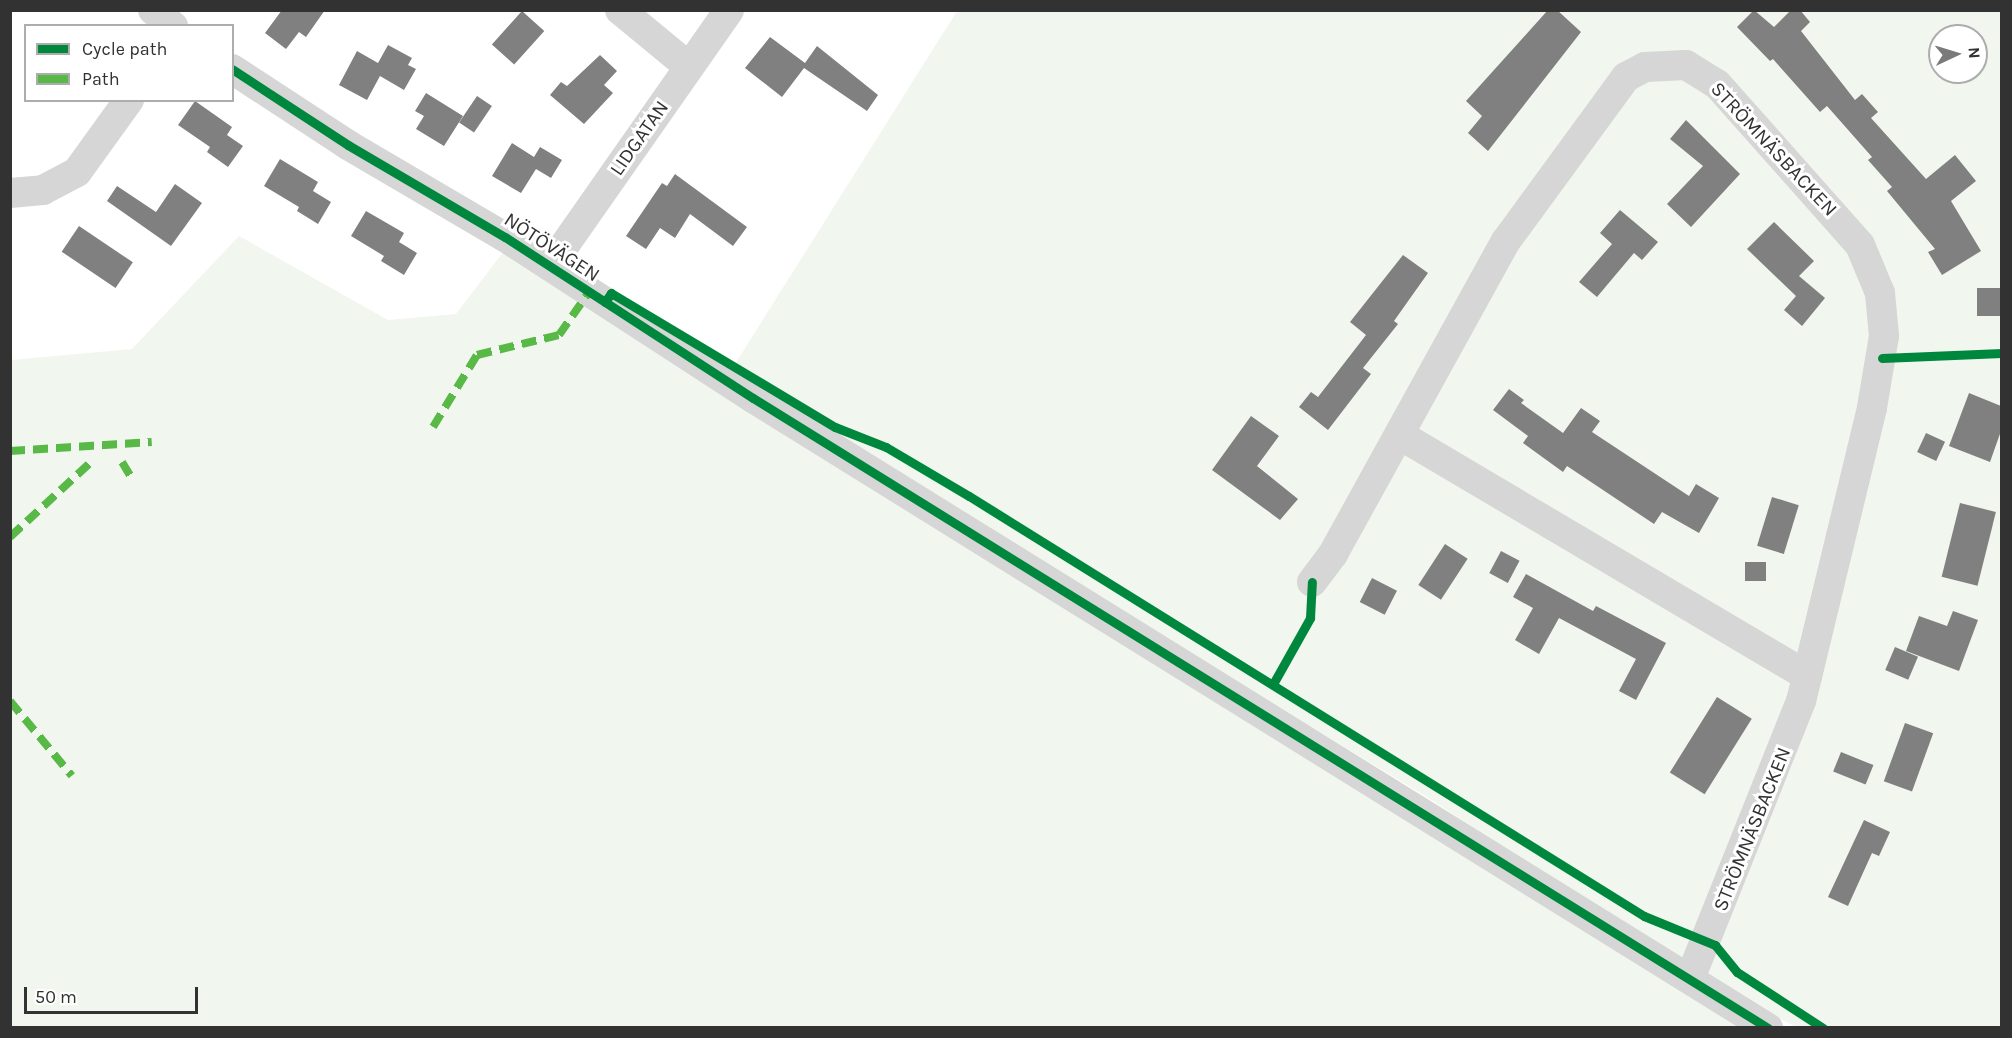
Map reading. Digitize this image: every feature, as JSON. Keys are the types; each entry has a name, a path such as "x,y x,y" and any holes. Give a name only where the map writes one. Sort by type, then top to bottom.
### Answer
{"street":[{"path":"153,10 170,24"},
{"path":"620,10 688,66"},
{"name":"LIDGATAN","path":"549,266 729,10"},
{"name":"STRÖMNÄSBACKEN","path":"1312,582 1333,554 1506,241 1626,77 1645,67 1686,65 1717,84 1860,245 1880,293 1882,358 1807,676 1791,732 1690,979"},
{"name":"NÖTÖVÄGEN","path":"234,70 338,139 549,266 744,392 1768,1028"},
{"path":"10,194 43,190 77,172 128,102"},
{"path":"1400,435 1807,676"}],"shaded area":[{"path":"957,11 2001,11 2001,1027 1796,1027 1696,975 1430,799 730,372"},
{"path":"239,236 388,320 456,314 513,239 1744,1028 11,1028 11,360 132,349"}],"building":[{"path":"282,10 325,10 306,37 299,32 286,49 265,33"},
{"path":"1548,10 1557,10 1581,32 1488,151 1468,133 1482,116 1466,101"},
{"path":"1754,10 1774,27 1791,10 1800,10 1810,22 1801,31 1855,100 1862,94 1878,112 1871,118 1926,179 1955,155 1976,181 1951,201 1981,251 1942,275 1928,252 1935,249 1887,191 1892,187 1868,160 1872,157 1827,106 1820,112 1773,59 1770,61 1737,27"},
{"path":"522,11 544,31 514,65 492,44"},
{"path":"770,37 805,63 817,46 878,95 867,111 804,68 782,97 745,68"},
{"path":"388,45 412,58 408,65 416,69 404,90 380,76 367,100 339,85 357,51 378,63"},
{"path":"600,55 617,71 604,85 613,93 584,124 550,95 561,82 567,86"},
{"path":"426,93 463,116 444,146 416,129 424,116 415,111"},
{"path":"477,96 492,106 474,133 459,123"},
{"path":"196,102 232,127 227,135 243,146 228,167 207,152 210,147 178,125"},
{"path":"1686,120 1740,174 1691,227 1667,204 1703,166 1670,139"},
{"path":"512,143 534,157 540,147 562,160 551,178 536,169 521,193 492,176"},
{"path":"280,159 318,182 313,191 331,202 318,224 297,211 299,207 264,186"},
{"path":"675,174 747,227 733,246 690,214 675,238 660,228 646,249 626,236 662,183 667,186"},
{"path":"175,184 202,203 171,246 107,201 117,186 156,212"},
{"path":"1620,210 1658,242 1642,260 1634,253 1597,297 1579,282 1612,244 1600,233"},
{"path":"366,211 404,233 399,242 417,253 404,275 381,261 384,256 351,236"},
{"path":"1774,222 1814,261 1799,276 1825,298 1802,326 1784,310 1796,296 1747,249"},
{"path":"79,226 133,262 116,288 62,252"},
{"path":"1403,255 1428,273 1394,321 1398,324 1363,368 1371,374 1328,430 1299,407 1311,392 1318,397 1366,335 1350,322"},
{"path":"1977,288 2001,288 2001,316 1977,316"},
{"path":"1509,389 1524,400 1521,403 1563,433 1581,408 1600,421 1592,432 1689,496 1696,484 1719,498 1699,533 1662,512 1654,524 1567,466 1563,472 1523,443 1528,436 1493,410"},
{"path":"1969,393 2001,406 2001,431 1990,462 1949,446"},
{"path":"1251,416 1279,436 1257,466 1298,499 1280,520 1212,470"},
{"path":"1926,433 1945,442 1936,461 1917,452"},
{"path":"1772,497 1799,505 1784,554 1757,546"},
{"path":"1960,503 1996,512 1978,586 1942,577"},
{"path":"1445,544 1468,559 1441,600 1418,585"},
{"path":"1501,551 1520,561 1508,583 1489,573"},
{"path":"1745,562 1766,562 1766,581 1745,581"},
{"path":"1526,574 1593,611 1596,606 1666,643 1636,700 1619,691 1636,659 1559,618 1539,654 1515,640 1533,608 1513,597"},
{"path":"1372,578 1397,591 1385,615 1360,602"},
{"path":"1953,611 1978,620 1959,671 1906,651 1919,616 1947,626"},
{"path":"1895,647 1918,657 1908,680 1885,670"},
{"path":"1717,697 1752,719 1705,794 1670,772"},
{"path":"1905,723 1933,733 1912,792 1884,781"},
{"path":"1841,752 1873,765 1866,785 1833,771"},
{"path":"1864,820 1890,832 1879,856 1872,853 1848,906 1828,897"}],"marked path":[{"path":"433,427 477,355 559,335 589,292"},
{"path":"10,451 152,442"},
{"path":"10,537 91,462"},
{"path":"122,462 131,477"},
{"path":"10,701 72,776"}],"cycle path":[{"path":"234,70 348,145 505,237 753,398 1768,1028"},
{"path":"605,302 611,293 835,427 886,447 969,496 1644,916 1715,945 1737,972 1823,1028"},
{"path":"1882,358 2002,353"},
{"path":"1273,684 1310,618 1312,582"}]}
